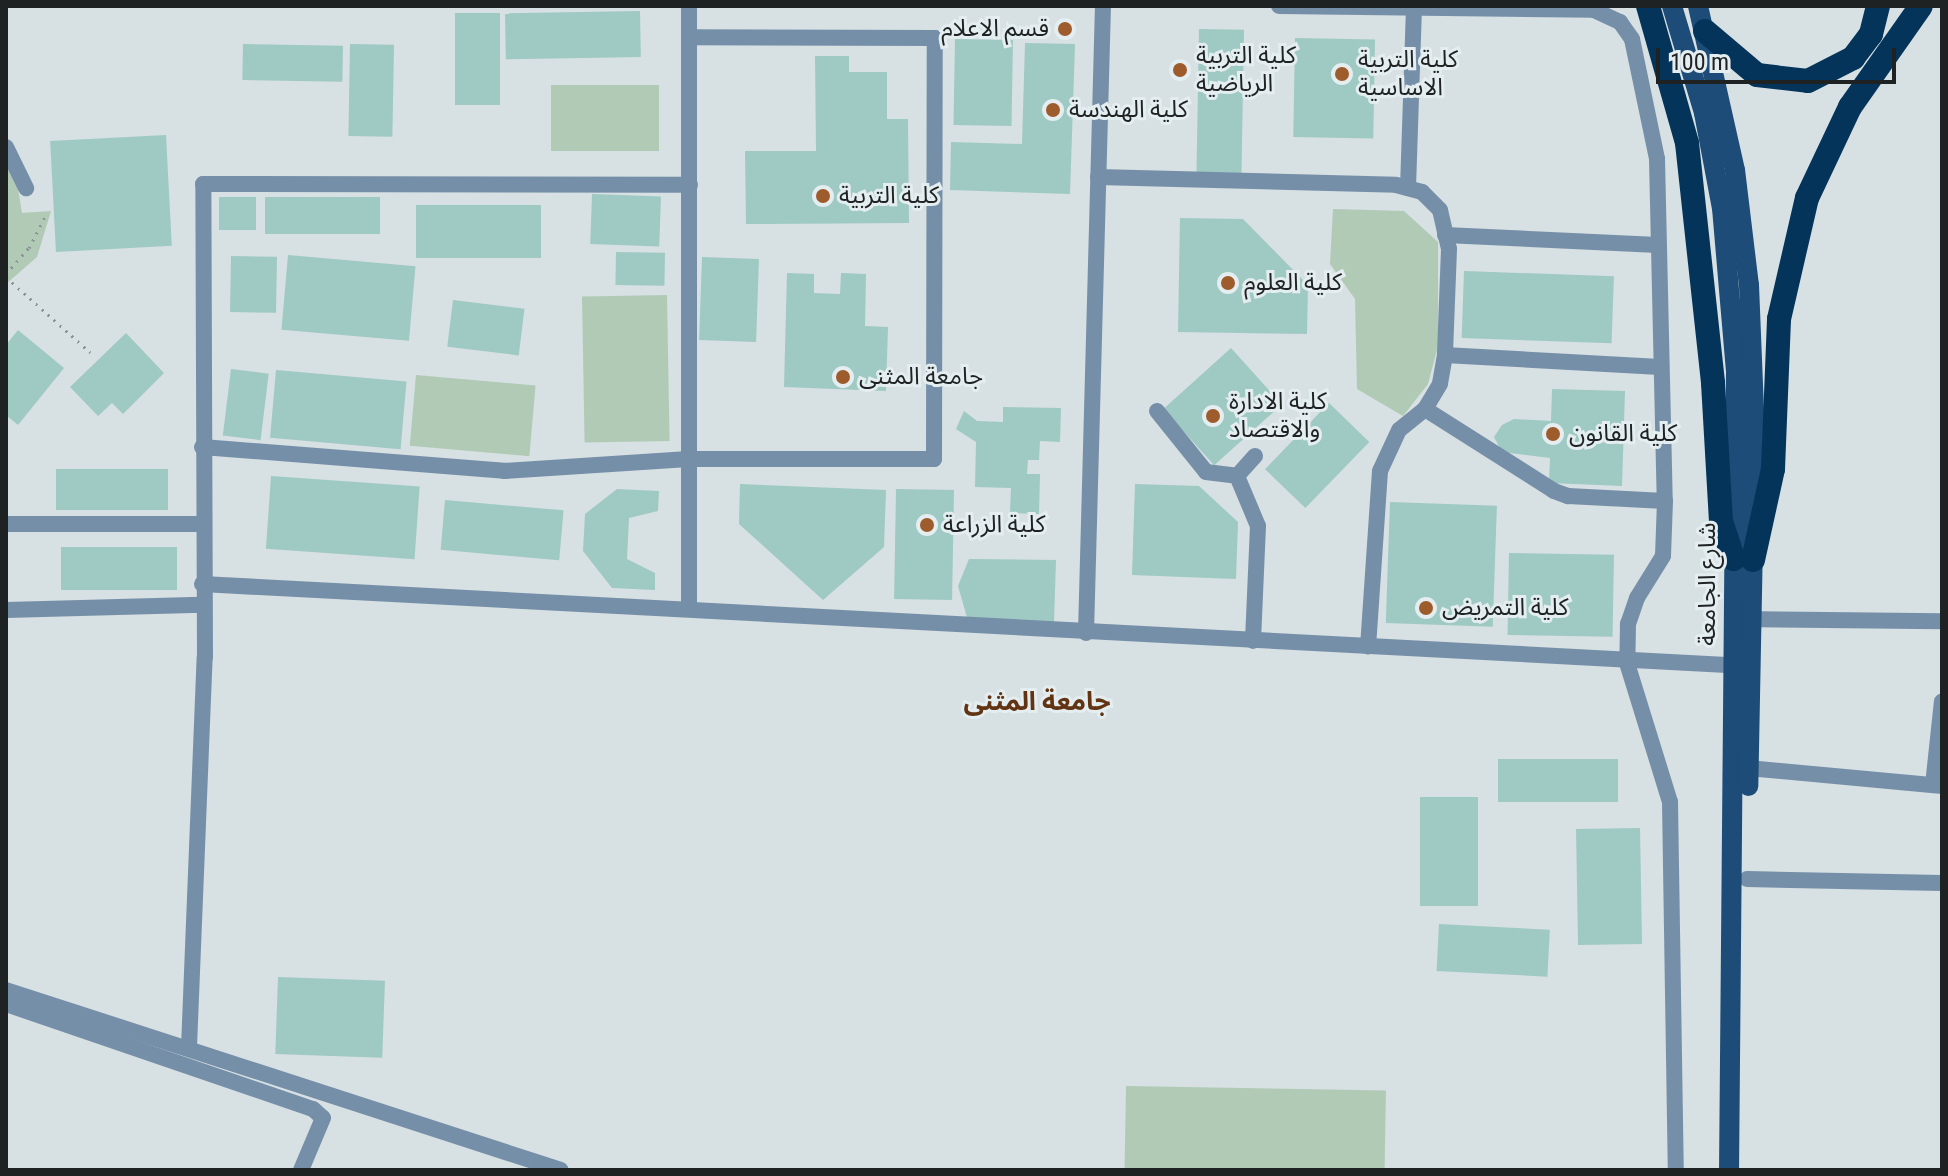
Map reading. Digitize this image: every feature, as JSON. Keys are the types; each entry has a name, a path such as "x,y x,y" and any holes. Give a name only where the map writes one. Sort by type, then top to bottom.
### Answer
{"highway":[{"path":"1648,6 1687,143 1713,383 1721,521 1743,560"},
{"path":"1705,31 1757,75 1808,81 1853,58 1871,34 1878,6"},
{"path":"1743,560 1773,469 1779,319 1807,198 1850,107 1921,6"}],"main road":[{"name":"شارع الجامعة","path":"1672,6 1701,100 1722,208 1736,372 1743,560 1743,666 1729,1170"},
{"path":"1698,6 1735,170 1749,285 1743,560"},
{"path":"1739,1170 1748,768 1743,666"}],"street":[{"path":"689,6 689,606"},
{"path":"1086,633 1103,6"},
{"path":"1279,6 1594,10 1620,22 1632,39 1657,159 1665,501 1663,556 1628,624 1627,663 1670,802 1676,1170"},
{"path":"1408,188 1414,8"},
{"path":"202,447 504,471 689,459 934,459 935,38 690,37"},
{"path":"6,147 26,188"},
{"path":"1098,177 1408,188 1422,192 1440,210 1451,305 1445,355 1440,384 1425,409 1399,430 1380,471 1368,647"},
{"path":"189,1047 205,657 202,605 203,184 690,185"},
{"path":"1445,235 1658,245"},
{"path":"1445,355 1660,367"},
{"path":"1425,409 1554,491 1568,496 1665,501"},
{"path":"1157,411 1206,472 1237,476"},
{"path":"1237,476 1255,456"},
{"path":"1237,476 1258,526 1253,641"},
{"path":"6,524 202,524"},
{"path":"202,584 689,606 1086,633 1627,663 1743,666"},
{"path":"6,610 202,605"},
{"path":"1743,619 1942,621"},
{"path":"1748,768 1937,786 1942,701"},
{"path":"1747,879 1942,883"},
{"path":"6,990 561,1170"},
{"path":"6,1004 313,1109 323,1118 301,1170"}],"path":[{"path":"45,217 29,248 6,276 90,352"}],"green space":[{"path":"551,85 659,85 659,151 551,151"},
{"path":"6,166 16,177 22,213 51,211 37,257 6,284"},
{"path":"1333,209 1404,211 1438,242 1438,346 1428,384 1403,416 1357,389 1355,299 1330,264"},
{"path":"667,295 670,441 585,442 582,296"},
{"path":"416,375 536,385 529,456 410,446"},
{"path":"1126,1086 1386,1091 1385,1170 1125,1170"}],"building":[{"path":"640,11 641,57 506,59 505,13"},
{"path":"455,13 500,13 500,105 455,105"},
{"path":"1199,29 1244,30 1241,176 1196,175"},
{"path":"1295,38 1375,39 1373,138 1293,137"},
{"path":"955,39 1013,40 1011,126 953,125"},
{"path":"1025,43 1075,44 1070,194 950,190 951,142 1022,144"},
{"path":"243,44 343,46 342,82 242,80"},
{"path":"350,44 394,45 392,137 348,136"},
{"path":"815,56 849,56 849,72 887,72 887,119 908,119 909,223 746,224 745,151 816,151"},
{"path":"166,135 172,246 56,252 50,141"},
{"path":"592,194 661,196 659,246 590,244"},
{"path":"219,197 256,197 256,230 219,230"},
{"path":"265,197 380,197 380,234 265,234"},
{"path":"416,205 541,205 541,258 416,258"},
{"path":"1180,218 1243,219 1308,285 1307,334 1178,332"},
{"path":"616,252 665,253 664,286 615,285"},
{"path":"288,255 416,266 409,341 281,330"},
{"path":"231,256 277,257 276,313 230,312"},
{"path":"702,257 759,259 756,342 699,340"},
{"path":"1464,271 1614,276 1612,343 1462,338"},
{"path":"787,273 814,274 814,293 840,294 841,273 866,274 865,326 888,327 886,391 784,387"},
{"path":"453,300 524,309 519,355 447,347"},
{"path":"18,330 64,368 18,425 6,415 6,345"},
{"path":"126,333 164,373 123,414 112,403 98,416 70,387"},
{"path":"1231,348 1282,404 1214,465 1163,409"},
{"path":"231,369 269,374 261,440 223,436"},
{"path":"276,370 407,381 401,449 270,438"},
{"path":"1552,389 1625,391 1622,486 1549,483 1550,458 1502,452 1494,437 1502,425 1514,419 1551,421"},
{"path":"1329,403 1369,442 1305,508 1265,469"},
{"path":"1003,407 1061,408 1060,442 1040,441 1039,460 1028,460 1027,474 1040,474 1039,514 1010,513 1011,488 975,487 976,442 956,429 964,411 977,421 1003,422"},
{"path":"56,469 168,469 168,510 56,510"},
{"path":"271,476 420,486 415,559 266,549"},
{"path":"740,484 886,490 884,547 823,600 739,524"},
{"path":"1135,484 1199,486 1238,522 1236,579 1132,575"},
{"path":"617,489 659,491 658,511 629,518 627,559 655,573 655,590 612,588 583,551 585,514"},
{"path":"896,489 954,490 952,600 894,599"},
{"path":"445,500 564,510 559,560 441,550"},
{"path":"1390,502 1497,506 1493,627 1386,623"},
{"path":"61,547 177,547 177,590 61,590"},
{"path":"1509,553 1614,555 1613,637 1508,635"},
{"path":"969,559 1056,560 1054,622 968,621 958,586"},
{"path":"1498,759 1618,759 1618,802 1498,802"},
{"path":"1420,797 1478,797 1478,906 1420,906"},
{"path":"1640,828 1642,944 1578,945 1576,829"},
{"path":"1439,924 1550,930 1547,977 1437,971"},
{"path":"278,977 385,981 382,1058 275,1054"}],"place":[{"name":"قسم الاعلام","path":"1065,29"},
{"name":"كلية التربية الرياضية","path":"1180,70"},
{"name":"كلية التربية الاساسية","path":"1342,74"},
{"name":"كلية الهندسة","path":"1053,110"},
{"name":"كلية التربية","path":"823,196"},
{"name":"كلية العلوم","path":"1228,283"},
{"name":"جامعة المثنى","path":"843,377"},
{"name":"كلية الادارة والاقتصاد","path":"1213,416"},
{"name":"كلية القانون","path":"1553,434"},
{"name":"كلية الزراعة","path":"927,525"},
{"name":"كلية التمريض","path":"1426,608"}],"district":[{"name":"جامعة المثنى","path":"1037,702"}]}
